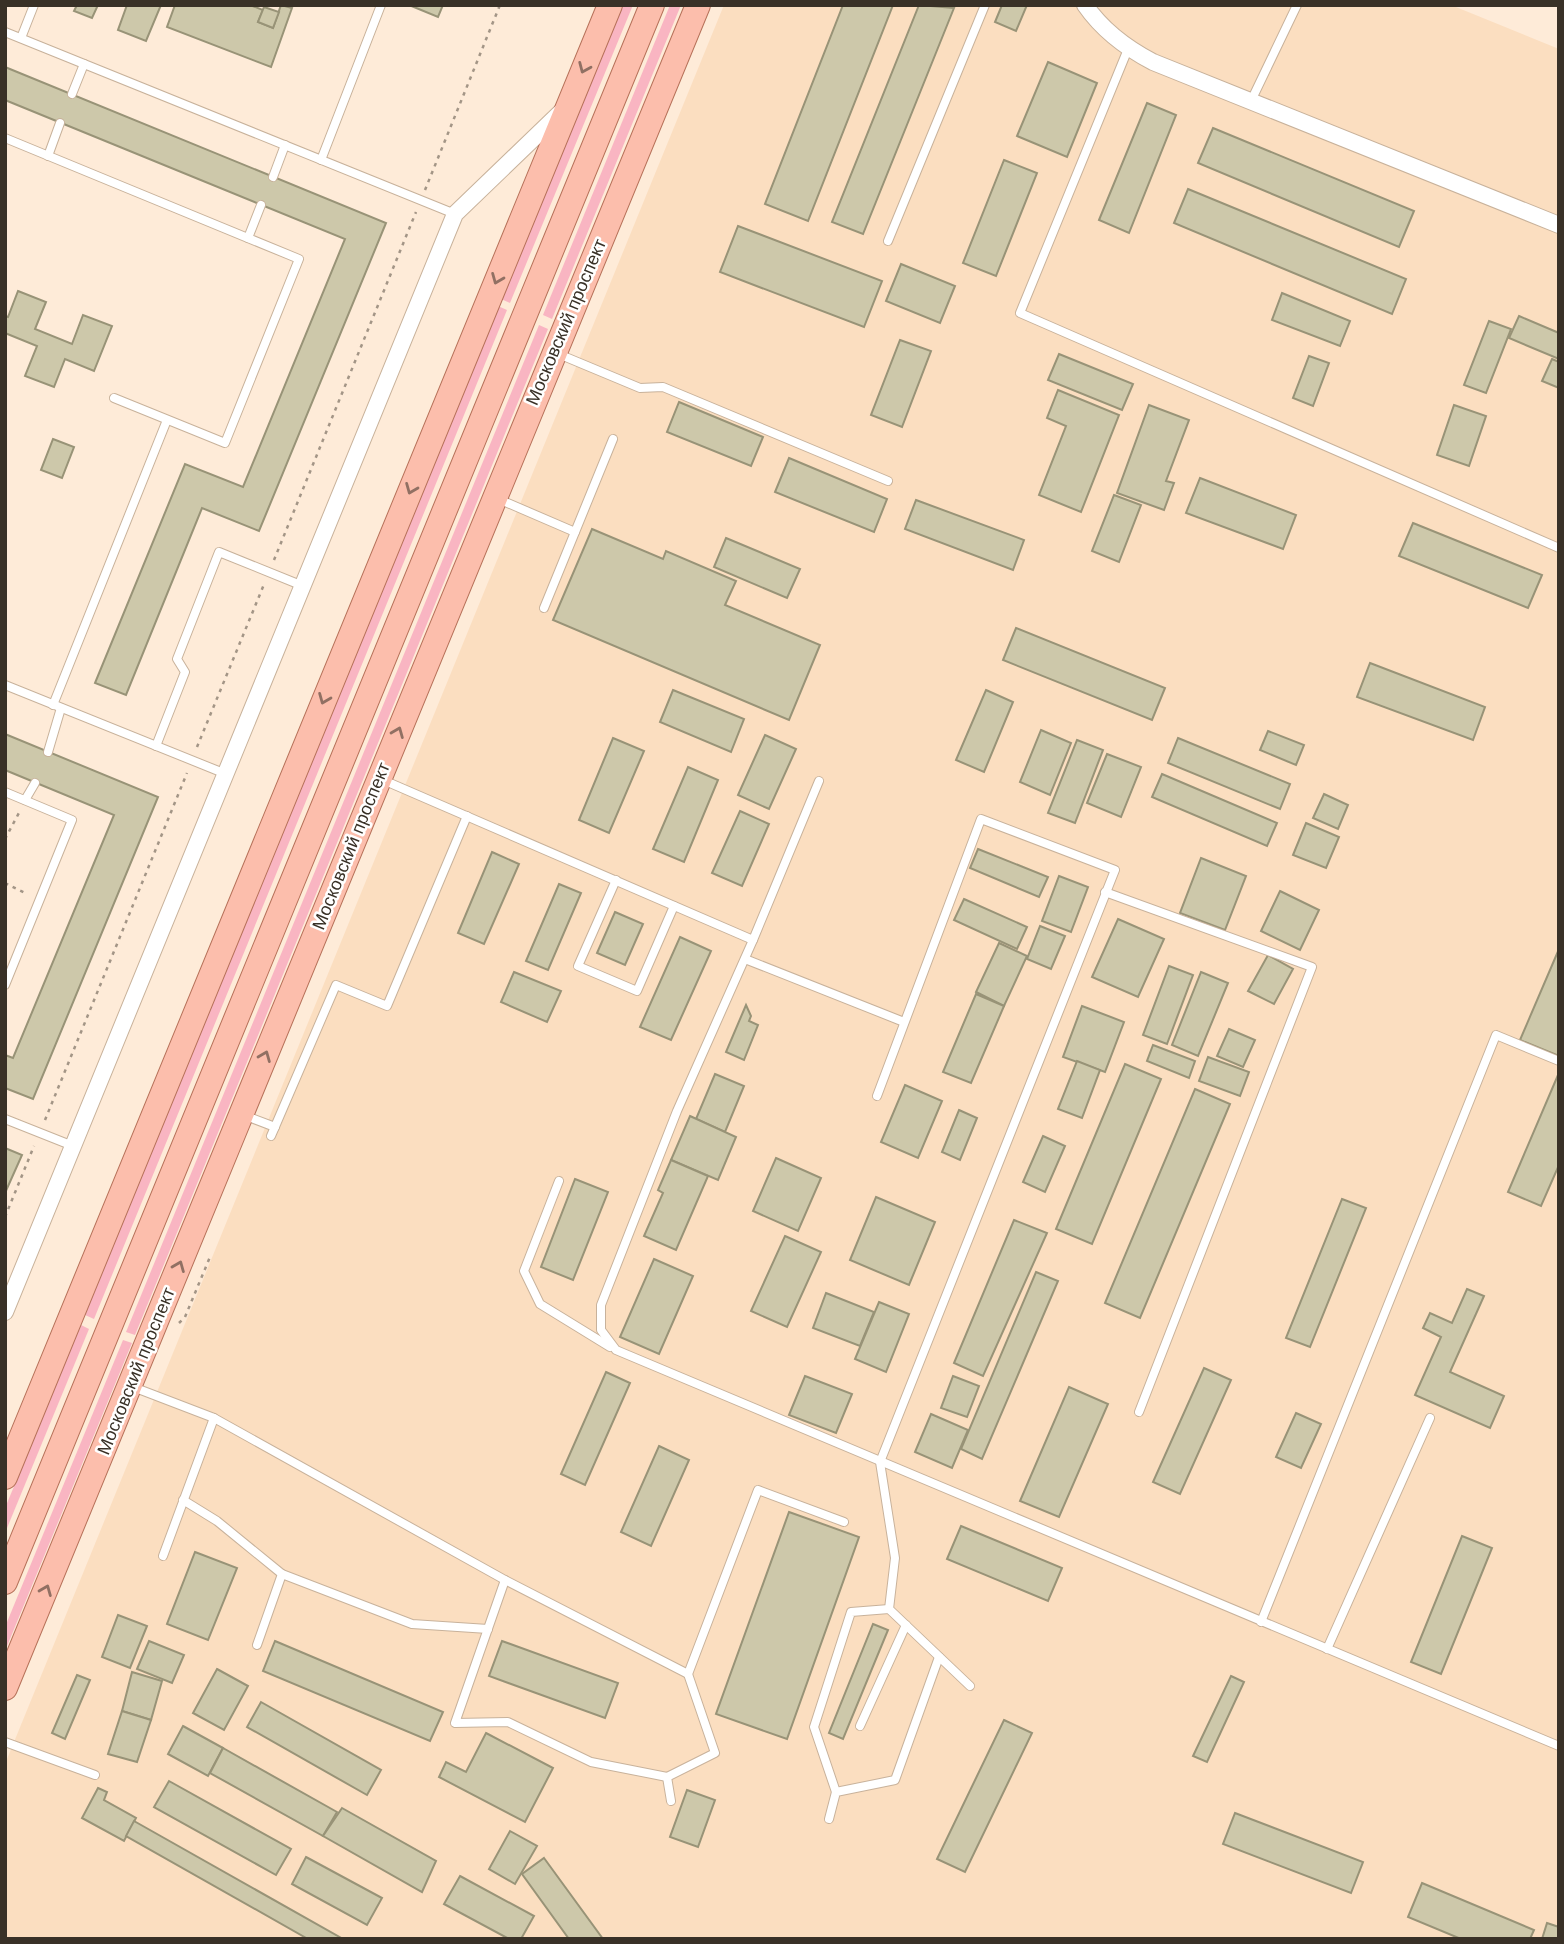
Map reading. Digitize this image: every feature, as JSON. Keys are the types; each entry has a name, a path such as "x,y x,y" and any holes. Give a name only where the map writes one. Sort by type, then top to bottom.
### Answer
{"main road":[{"path":"5,1477 610,5"},
{"path":"5,1582 652,5"},
{"name":"Московский проспект","path":"5,1688 698,5"}],"street":[{"path":"1085,5 1097,23 1128,49 1559,225"},
{"path":"5,1311 455,214 568,106"}],"lane":[{"path":"21,38 34,5"},
{"path":"321,160 381,5"},
{"path":"888,241 985,5"},
{"path":"1251,101 1297,5"},
{"path":"5,32 455,214"},
{"path":"1128,49 1020,313 1559,548"},
{"path":"72,94 84,64"},
{"path":"48,156 60,123"},
{"path":"5,138 299,259 225,443 114,398"},
{"path":"273,177 285,145"},
{"path":"248,238 261,205"},
{"path":"554,352 640,388 663,387 888,481"},
{"path":"48,752 57,706 167,420"},
{"path":"544,608 613,439"},
{"path":"494,496 575,532"},
{"path":"156,746 186,672 177,659 219,552 303,586"},
{"path":"5,685 226,774"},
{"path":"379,778 753,940"},
{"path":"616,1350 601,1330 601,1306 677,1111 745,959 819,781"},
{"path":"25,800 35,783"},
{"path":"5,792 72,820 5,985"},
{"path":"271,1136 336,985 387,1006 467,816"},
{"path":"877,1096 981,819 1115,870 880,1462 895,1558 889,1609"},
{"path":"615,880 578,966 637,990 674,906"},
{"path":"1105,892 1312,967 1139,1412"},
{"path":"745,959 904,1022"},
{"path":"1261,1622 1496,1035 1559,1061"},
{"path":"242,1114 275,1127"},
{"path":"5,1119 73,1146"},
{"path":"559,1181 524,1271 540,1304 616,1350 1559,1746"},
{"path":"130,1386 214,1418 505,1580 688,1674"},
{"path":"163,1556 214,1418"},
{"path":"1327,1649 1430,1418"},
{"path":"505,1580 455,1723 508,1722 591,1762 667,1777 715,1753 688,1674 758,1490 844,1522"},
{"path":"183,1500 217,1521 282,1574 412,1624 488,1629"},
{"path":"257,1645 282,1574"},
{"path":"829,1819 836,1792 814,1727 851,1612 889,1609 970,1686"},
{"path":"860,1726 906,1625"},
{"path":"836,1792 895,1780 939,1657"},
{"path":"5,1742 95,1775"},
{"path":"667,1777 671,1801"}],"path":[{"path":"5,1217 500,5"},
{"path":"5,839 25,800"},
{"path":"5,883 40,900"}],"shaded area":[{"path":"621,5 633,5 510,303 501,299"},
{"path":"670,5 681,5 552,319 543,315"},
{"path":"724,5 1451,5 1559,49 1559,1939 5,1939 5,1764"},
{"path":"498,306 507,310 94,1319 85,1315"},
{"path":"539,325 548,329 135,1335 126,1332"},
{"path":"81,1325 89,1329 5,1533 5,1508"},
{"path":"123,1340 132,1343 5,1651 5,1627"}],"building":[{"path":"77,5 98,5 92,18 74,11"},
{"path":"127,5 161,5 146,41 118,30"},
{"path":"175,5 250,5 263,10 258,22 273,28 281,5 292,8 271,67 167,27"},
{"path":"409,5 443,5 438,17"},
{"path":"843,5 893,5 808,221 765,204"},
{"path":"919,5 954,8 863,234 832,222"},
{"path":"1002,5 1027,5 1016,31 995,22"},
{"path":"264,7 279,12 273,28 258,22"},
{"path":"1048,62 1097,83 1067,157 1017,136"},
{"path":"5,67 386,223 259,531 202,508 126,695 95,683 185,464 243,487 345,239 5,100"},
{"path":"1147,103 1176,115 1129,233 1099,220"},
{"path":"1213,128 1414,211 1399,247 1198,163"},
{"path":"1004,160 1037,173 996,276 963,263"},
{"path":"1188,189 1406,279 1392,314 1174,223"},
{"path":"738,226 882,281 864,327 720,272"},
{"path":"901,264 955,286 940,323 886,301"},
{"path":"18,291 46,302 35,329 72,344 83,315 112,326 94,371 65,359 54,387 25,376 37,346 5,333 5,316 8,317"},
{"path":"1282,293 1350,321 1340,346 1272,320"},
{"path":"1519,316 1559,333 1559,359 1509,338"},
{"path":"1489,321 1511,329 1486,393 1464,385"},
{"path":"900,340 931,351 902,427 871,415"},
{"path":"1059,354 1133,384 1122,410 1048,380"},
{"path":"1309,356 1329,363 1313,406 1293,398"},
{"path":"1552,359 1559,362 1559,388 1542,381"},
{"path":"1058,390 1119,415 1081,512 1039,495 1066,426 1047,418"},
{"path":"679,402 763,437 751,466 667,432"},
{"path":"1149,405 1189,420 1166,481 1174,483 1164,510 1117,493"},
{"path":"1454,405 1486,416 1469,466 1437,455"},
{"path":"53,439 74,447 62,478 41,470"},
{"path":"789,458 887,499 874,532 775,492"},
{"path":"1200,478 1296,515 1283,549 1186,513"},
{"path":"1114,495 1141,505 1119,562 1092,551"},
{"path":"916,500 1024,540 1013,570 905,529"},
{"path":"1413,523 1542,575 1528,608 1399,556"},
{"path":"592,529 663,559 666,551 736,581 725,605 820,645 789,720 553,620"},
{"path":"726,538 800,569 787,598 714,567"},
{"path":"1016,628 1165,688 1152,720 1003,660"},
{"path":"1370,663 1485,707 1473,740 1357,697"},
{"path":"673,690 744,719 731,752 660,722"},
{"path":"986,690 1013,702 984,772 956,760"},
{"path":"1041,730 1071,743 1050,795 1020,782"},
{"path":"1268,731 1304,745 1296,765 1260,750"},
{"path":"5,734 158,797 33,1099 5,1088 5,1055 13,1058 114,815 5,770"},
{"path":"765,735 796,749 769,809 738,795"},
{"path":"613,738 644,751 609,833 579,820"},
{"path":"1178,738 1290,784 1280,809 1168,763"},
{"path":"1077,740 1103,750 1075,823 1048,813"},
{"path":"1107,754 1141,767 1121,817 1087,803"},
{"path":"688,767 718,780 684,862 653,849"},
{"path":"1162,774 1277,823 1267,846 1152,797"},
{"path":"1324,794 1348,805 1338,829 1313,818"},
{"path":"740,811 769,824 742,886 712,873"},
{"path":"1306,823 1339,837 1326,868 1293,855"},
{"path":"978,849 1048,877 1039,897 970,868"},
{"path":"492,852 519,864 484,944 458,933"},
{"path":"1201,858 1246,876 1225,930 1180,913"},
{"path":"1059,876 1088,887 1071,932 1042,921"},
{"path":"559,884 581,893 548,970 526,961"},
{"path":"1280,891 1319,910 1300,950 1261,931"},
{"path":"964,899 1027,927 1017,949 954,920"},
{"path":"615,912 643,924 625,965 597,953"},
{"path":"1118,919 1164,939 1138,997 1092,977"},
{"path":"1040,926 1065,936 1051,969 1027,959"},
{"path":"680,937 711,951 671,1040 640,1027"},
{"path":"999,943 1027,956 1004,1006 976,992"},
{"path":"1559,949 1559,1056 1520,1040"},
{"path":"1268,955 1293,969 1274,1004 1248,991"},
{"path":"1169,966 1193,975 1167,1044 1143,1035"},
{"path":"514,972 561,991 547,1022 501,1002"},
{"path":"1201,972 1228,983 1198,1056 1172,1045"},
{"path":"976,994 1004,1006 971,1083 943,1072"},
{"path":"746,1005 751,1016 749,1021 758,1025 744,1060 726,1052"},
{"path":"1082,1006 1124,1022 1105,1072 1063,1057"},
{"path":"1229,1029 1255,1040 1243,1067 1217,1056"},
{"path":"1153,1045 1195,1061 1189,1078 1147,1061"},
{"path":"1208,1057 1249,1072 1240,1096 1199,1081"},
{"path":"1077,1061 1100,1070 1082,1118 1058,1109"},
{"path":"1125,1064 1161,1079 1092,1244 1056,1229"},
{"path":"715,1074 744,1086 725,1132 696,1119"},
{"path":"1558,1075 1559,1165 1541,1206 1508,1192"},
{"path":"905,1085 942,1101 918,1158 881,1142"},
{"path":"1195,1089 1230,1104 1140,1318 1105,1303"},
{"path":"959,1110 977,1118 960,1160 942,1152"},
{"path":"690,1116 736,1137 718,1180 671,1160"},
{"path":"1043,1136 1065,1146 1045,1192 1023,1182"},
{"path":"5,1148 22,1155 5,1193"},
{"path":"776,1158 821,1178 798,1231 753,1211"},
{"path":"671,1160 708,1176 676,1250 644,1236 663,1193 658,1190"},
{"path":"575,1179 608,1192 573,1280 541,1267"},
{"path":"876,1197 935,1222 909,1285 850,1260"},
{"path":"1342,1199 1366,1208 1310,1347 1286,1338"},
{"path":"1014,1220 1047,1233 983,1376 954,1363"},
{"path":"785,1236 821,1252 787,1327 751,1311"},
{"path":"654,1259 693,1276 659,1354 620,1337"},
{"path":"1036,1272 1058,1281 982,1459 961,1449"},
{"path":"1467,1289 1484,1296 1450,1372 1504,1396 1490,1428 1415,1395 1441,1337 1423,1328 1430,1313 1452,1323"},
{"path":"826,1293 874,1312 860,1346 813,1328"},
{"path":"879,1302 909,1314 886,1372 855,1359"},
{"path":"1204,1368 1231,1380 1180,1494 1153,1482"},
{"path":"606,1372 630,1383 585,1485 561,1474"},
{"path":"805,1376 852,1394 836,1433 789,1415"},
{"path":"953,1376 979,1386 967,1417 941,1408"},
{"path":"1069,1387 1108,1404 1059,1517 1020,1501"},
{"path":"1296,1413 1321,1424 1301,1468 1276,1457"},
{"path":"931,1414 968,1430 952,1468 915,1452"},
{"path":"659,1446 689,1460 651,1546 621,1532"},
{"path":"789,1512 859,1537 787,1739 716,1714"},
{"path":"961,1526 1062,1568 1048,1601 947,1559"},
{"path":"1462,1536 1492,1548 1441,1674 1411,1662"},
{"path":"195,1552 237,1568 208,1640 167,1624"},
{"path":"118,1615 147,1626 130,1668 102,1657"},
{"path":"873,1624 888,1630 843,1739 829,1733"},
{"path":"149,1641 184,1655 172,1683 137,1669"},
{"path":"275,1641 443,1712 430,1741 263,1671"},
{"path":"502,1641 618,1683 605,1718 489,1676"},
{"path":"217,1669 248,1686 224,1730 193,1713"},
{"path":"132,1672 162,1681 151,1720 122,1711"},
{"path":"77,1675 90,1680 65,1739 52,1733"},
{"path":"1231,1676 1244,1682 1207,1762 1193,1756"},
{"path":"261,1702 381,1770 367,1795 247,1727"},
{"path":"122,1711 151,1720 137,1762 108,1754"},
{"path":"1004,1720 1032,1733 965,1872 937,1859"},
{"path":"183,1726 223,1748 208,1776 168,1754"},
{"path":"486,1733 553,1768 525,1822 439,1777 446,1762 466,1772"},
{"path":"223,1748 337,1812 323,1836 210,1773"},
{"path":"169,1781 291,1849 276,1875 154,1807"},
{"path":"98,1788 107,1792 104,1800 136,1818 124,1841 82,1818"},
{"path":"687,1790 715,1800 698,1847 670,1837"},
{"path":"342,1808 436,1861 422,1892 323,1836"},
{"path":"1235,1813 1363,1862 1351,1893 1223,1844"},
{"path":"134,1821 343,1939 308,1939 126,1836"},
{"path":"510,1831 537,1846 515,1884 489,1869"},
{"path":"306,1857 382,1898 367,1925 292,1884"},
{"path":"544,1858 603,1939 569,1939 522,1874"},
{"path":"460,1876 534,1916 521,1939 509,1939 444,1904"},
{"path":"1422,1883 1534,1930 1530,1939 1461,1939 1408,1917"},
{"path":"1547,1923 1559,1927 1559,1939 1542,1939"}]}
